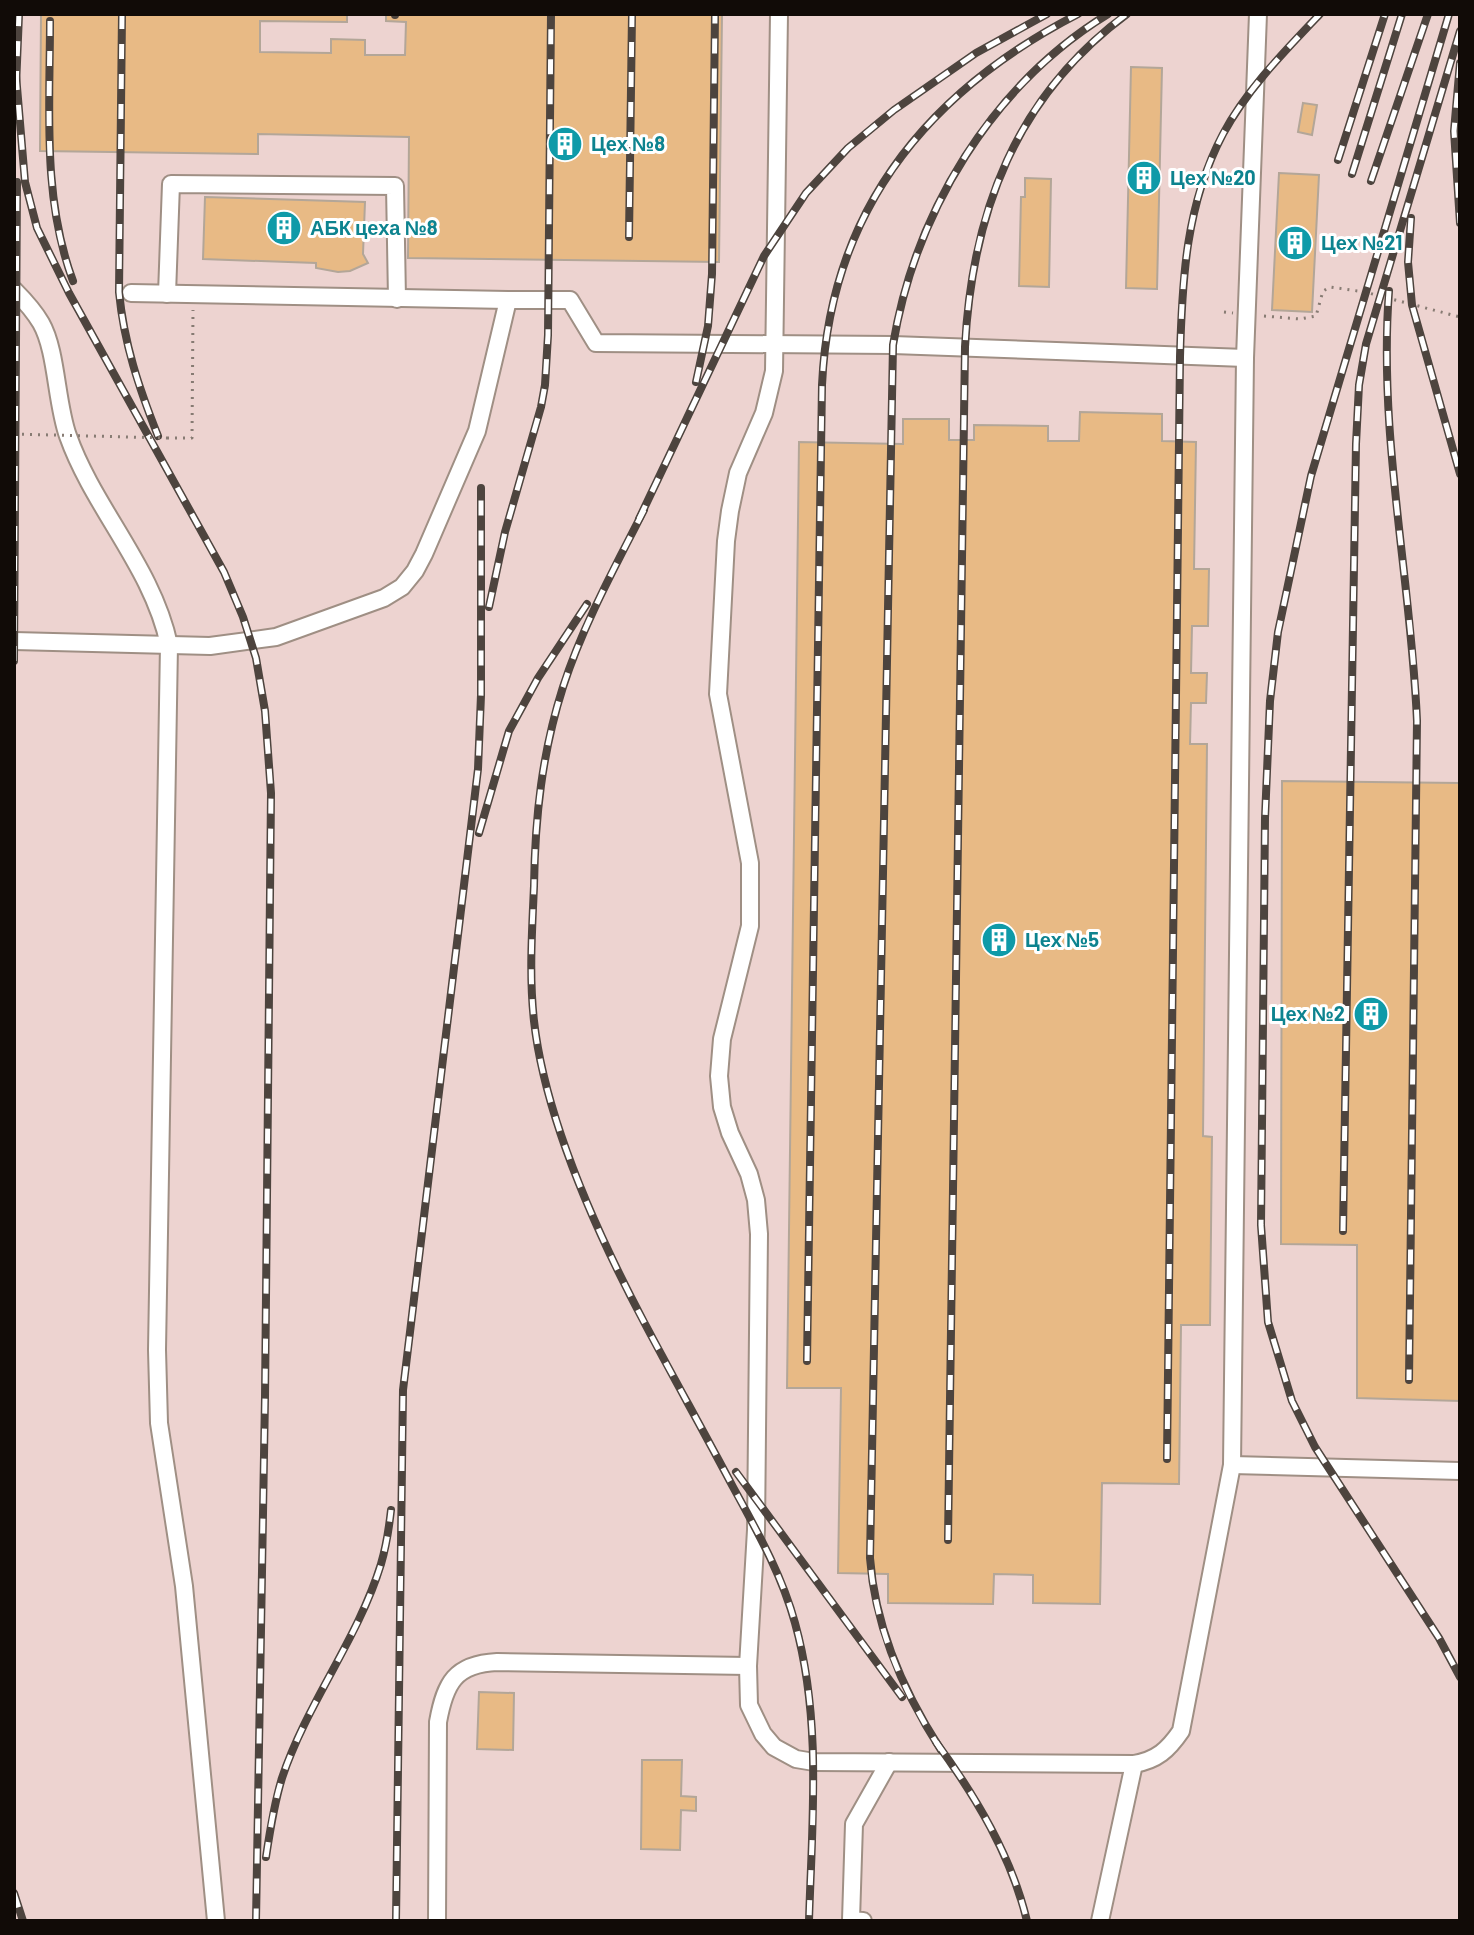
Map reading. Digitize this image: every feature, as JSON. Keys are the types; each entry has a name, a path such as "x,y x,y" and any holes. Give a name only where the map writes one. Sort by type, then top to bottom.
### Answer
{"street":[{"path":"779,14 774,371 764,413 738,473 730,511 718,694 750,863 750,926 722,1039 719,1076 722,1107 756,1200 759,1234 756,1530 748,1666 749,1705 755,1721 774,1747 796,1759 814,1762 1134,1764 1152,1761 1170,1747 1181,1731 1232,1465 1245,358 1258,14"},
{"path":"167,294 171,184 395,186 397,299"},
{"path":"14,290 45,331 66,434 77,460 153,594 164,621 169,645 157,1350 159,1423 184,1586 216,1921"},
{"path":"131,293 570,300 596,343 893,345 1245,358"},
{"path":"14,641 210,646 276,637 384,598 402,587 424,554 477,431 508,300"},
{"path":"1232,1465 1460,1471"},
{"path":"437,1921 438,1722 446,1690 453,1678 466,1668 497,1662 748,1666"},
{"path":"863,1921 851,1920 854,1824 889,1762"},
{"path":"1100,1921 1134,1764"}],"path":[{"path":"1224,312 1309,318 1316,316 1323,291 1330,287 1365,292 1460,317"},
{"path":"14,434 192,438 193,294"}],"shaded area":[{"path":"14,14 1460,14 1460,1921 14,1921"}],"building":[{"name":"Цех №8","path":"41,14 347,14 347,22 260,21 260,52 331,53 331,39 365,40 365,55 405,55 406,22 386,21 386,14 722,14 719,262 408,258 409,137 258,134 258,154 40,151"},
{"name":"Цех №20","path":"1131,67 1162,68 1157,289 1126,288"},
{"path":"1303,103 1317,105 1312,135 1298,132"},
{"name":"Цех №21","path":"1279,173 1319,175 1312,312 1272,310"},
{"path":"1025,178 1051,179 1049,287 1019,286 1021,197 1025,197"},
{"name":"АБК цеха №8","path":"205,197 365,202 363,254 368,263 350,271 338,272 316,268 316,263 203,259"},
{"name":"Цех №5","path":"1080,412 1162,414 1162,441 1196,442 1194,569 1209,569 1208,626 1192,626 1191,673 1207,673 1206,703 1191,703 1190,744 1207,744 1203,1136 1212,1137 1210,1325 1181,1325 1179,1484 1102,1483 1100,1604 1033,1603 1033,1575 994,1574 993,1604 888,1603 888,1574 838,1573 841,1388 787,1388 799,442 903,444 903,419 949,419 949,440 974,440 974,425 1048,426 1048,441 1079,441"},
{"name":"Цех №2","path":"1282,781 1460,783 1460,1401 1357,1398 1357,1245 1281,1244"},
{"path":"479,1692 514,1693 513,1750 477,1749"},
{"path":"642,1760 682,1760 681,1796 696,1797 696,1811 681,1810 680,1850 641,1849"}],"railway":[{"path":"16,86 19,14"},
{"path":"122,14 119,292 133,366 158,436"},
{"path":"489,607 505,532 545,385 551,14"},
{"path":"629,237 632,14"},
{"path":"696,382 708,326 712,274 715,14"},
{"path":"639,519 764,256 806,193 848,148 894,110 976,53 1047,14"},
{"path":"807,1361 822,385 829,322 844,265 867,212 896,164 933,120 975,80 1024,45 1078,14"},
{"path":"941,1750 893,1658 878,1609 870,1558 893,345 904,296 920,247 940,201 965,156 995,115 1029,77 1066,43 1108,14"},
{"path":"948,1540 965,347 969,297 990,204 1007,161 1029,120 1056,82 1088,46 1127,14"},
{"path":"1167,1459 1180,357 1188,242 1201,187 1223,134 1255,86 1320,14"},
{"path":"1338,160 1385,14"},
{"path":"1352,174 1402,14"},
{"path":"1371,181 1428,14"},
{"path":"1449,14 1311,476 1278,632 1270,701 1265,818 1261,1225 1268,1322 1292,1401 1315,1447 1439,1638 1460,1677"},
{"path":"50,21 52,185 56,218 73,281"},
{"path":"1343,1231 1359,385 1366,344 1460,31"},
{"path":"1460,63 1454,131 1460,223"},
{"path":"16,75 25,182 37,228 69,293 224,572 256,658 265,711 271,793 256,1921"},
{"path":"14,661 17,182"},
{"path":"1411,218 1408,262 1412,305 1460,474"},
{"path":"1389,291 1387,345 1391,453 1417,721 1409,1380"},
{"path":"396,1921 403,1390 478,769 481,488"},
{"path":"644,510 580,641 550,736 536,835 531,954 534,1021 549,1097 592,1214 644,1322 760,1537 790,1605 803,1660 812,1734 809,1921"},
{"path":"479,833 509,731 538,678 587,604"},
{"path":"736,1472 902,1697"},
{"path":"266,1857 274,1807 292,1750 371,1592 381,1564 391,1510"},
{"path":"936,1742 965,1784 1002,1850 1027,1921"},
{"path":"14,1893 23,1921"}],"place":[{"name":"Цех №8","path":"565,144"},
{"name":"Цех №20","path":"1144,178"},
{"name":"АБК цеха №8","path":"284,228"},
{"name":"Цех №21","path":"1295,243"},
{"name":"Цех №5","path":"999,940"},
{"name":"Цех №2","path":"1371,1014"}]}
